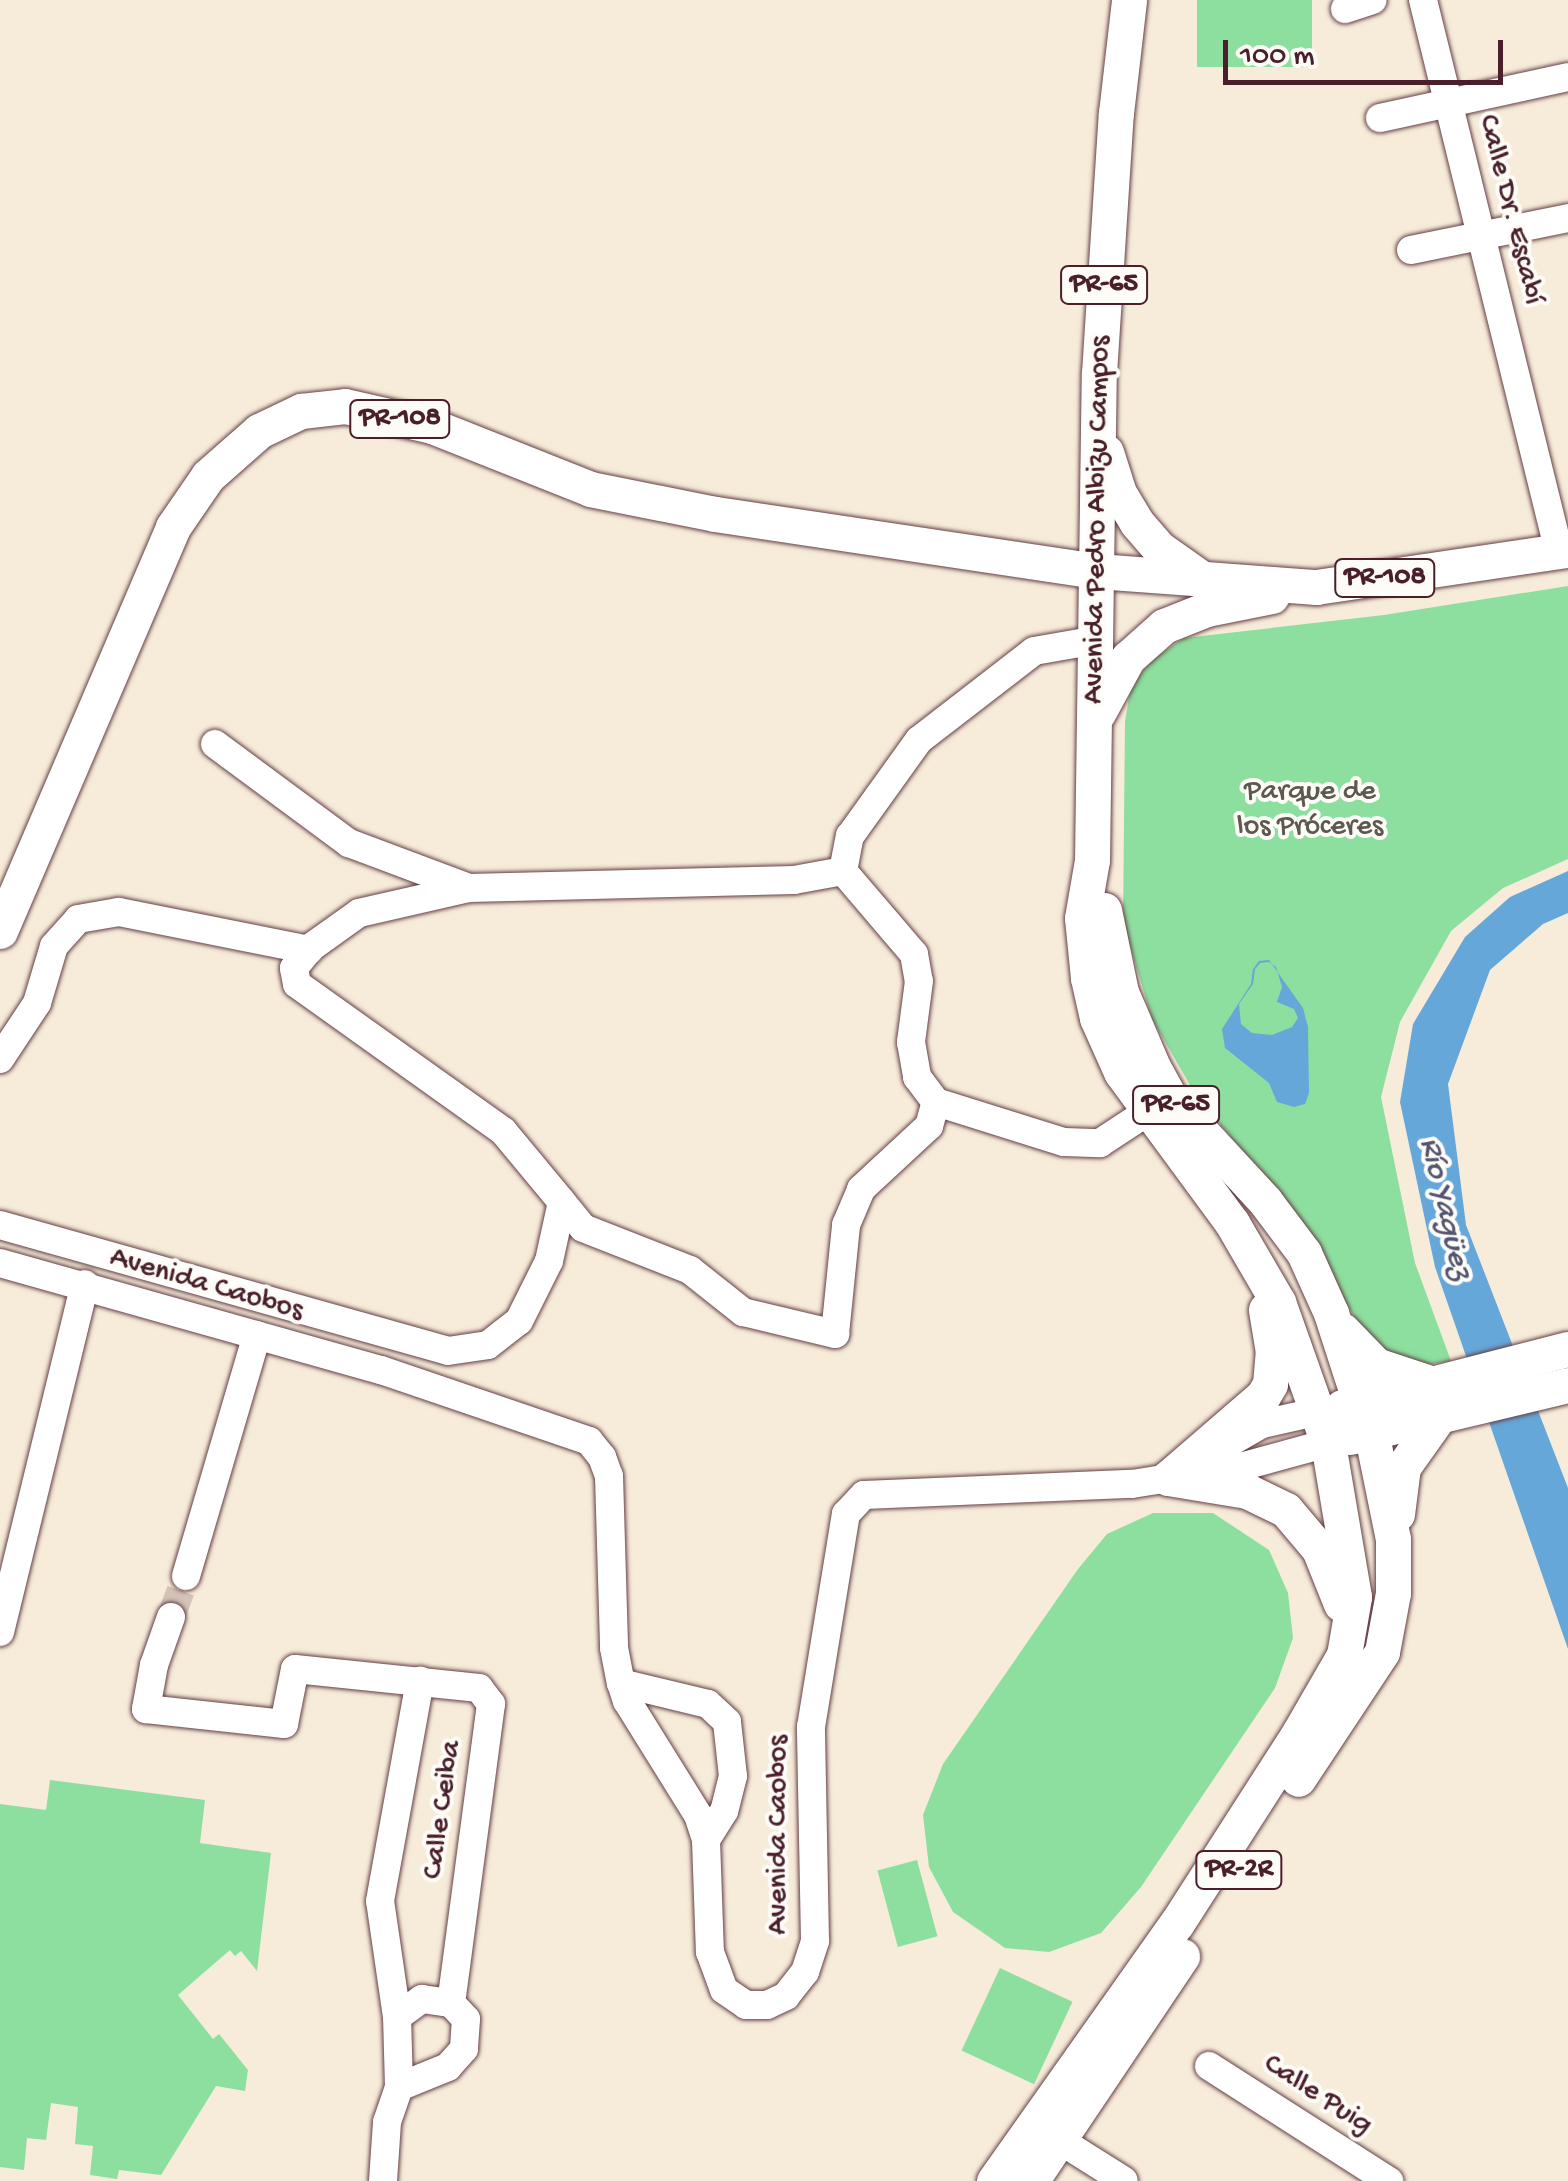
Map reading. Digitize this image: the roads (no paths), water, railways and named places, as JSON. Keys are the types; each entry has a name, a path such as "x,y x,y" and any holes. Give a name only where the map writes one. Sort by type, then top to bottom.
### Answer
{"main road":[{"name":"Avenida Pedro Albizu Campos","path":"1130,0 1116,113 1098,426 1092,860 1082,918 1097,1018 1121,1072 1265,1202 1304,1253 1331,1313 1366,1418"},
{"name":"PR-108","path":"0,930 173,527 208,476 258,431 301,410 345,406 432,426 590,489 698,511 1098,571 1316,587 1563,551"},
{"path":"1098,426 1119,492 1137,523 1160,549 1202,578"},
{"path":"1096,718 1128,658 1164,626 1207,609 1316,587"},
{"name":"Avenida Pedro Albizu Campos","path":"1158,1104 1260,1265 1324,1427"},
{"path":"1168,1478 1263,1396 1270,1384 1273,1352 1260,1265"},
{"path":"1331,1313 1350,1341 1376,1365 1440,1399"},
{"path":"1324,1427 1555,1370"},
{"path":"1393,1539 1403,1467 1440,1399"},
{"name":"PR-2R","path":"994,2181 1047,2132 1382,1652 1394,1593 1393,1539 1366,1418"},
{"name":"PR-2R","path":"1031,2181 1047,2132 1344,1655 1354,1598 1324,1427"},
{"path":"1168,1478 1247,1491 1286,1510 1320,1549 1340,1593 1344,1655"}],"street":[{"path":"1345,9 1373,0"},
{"name":"Calle Dr. Escabí","path":"1424,0 1563,551"},
{"path":"1380,118 1568,77"},
{"path":"1411,250 1568,218"},
{"path":"843,871 850,836 919,740 1034,651 1096,640"},
{"path":"215,744 349,843 469,888"},
{"path":"843,871 794,880 469,888 359,913 309,950 294,968 297,984 503,1132 584,1228 690,1270 743,1312 835,1334 846,1225 861,1189 929,1126 936,1102"},
{"path":"843,871 914,954 919,981 911,1042 917,1077 936,1102 1064,1142 1100,1143 1158,1104"},
{"path":"0,1059 37,1003 54,946 78,919 119,912 309,950"},
{"path":"0,1225 448,1351 488,1345 520,1321 548,1260 562,1202"},
{"name":"Avenida Caobos","path":"0,1263 85,1284 435,1387 589,1440 602,1457 608,1476 614,1648 621,1683 628,1702 698,1815 706,1840 710,1952 724,1990 746,2005 767,2005 786,1996 805,1972 816,1941 812,1728 846,1514 864,1496 1132,1484 1244,1466 1324,1427"},
{"path":"0,1632 85,1284"},
{"path":"186,1576 257,1335"},
{"name":"Calle Ceiba","path":"172,1617 154,1665 146,1709 284,1724 294,1669 479,1688 490,1704 451,2003"},
{"name":"Calle Ceiba","path":"384,2181 388,2122 399,2087 397,2017 380,1900 420,1681"},
{"path":"621,1683 708,1704 727,1722 734,1776 724,1811 706,1840"},
{"path":"397,2017 422,1999 451,2003 466,2019 464,2049 448,2067 399,2087"},
{"name":"Calle Puig","path":"1209,2066 1389,2181"},
{"path":"1047,2132 1124,2181"}],"water":[{"name":"Río Yagüez","path":"1568,871 1568,913 1543,924 1490,970 1448,1084 1466,1225 1568,1488 1568,1649 1435,1267 1400,1102 1413,1024 1465,937 1510,897"},
{"path":"1269,960 1272,964 1260,963 1255,969 1253,984 1239,1004 1241,1024 1252,1033 1272,1035 1292,1027 1298,1018 1294,1009 1277,1002 1282,987 1277,972 1303,1008 1308,1027 1309,1093 1305,1104 1294,1107 1277,1102 1269,1083 1225,1048 1222,1029 1251,984 1253,969 1259,961"}],"tunnel":[{"path":"171,1617 186,1576"}],"park label":[{"name":"Parque de los Próceres","path":"1310,810"}]}
